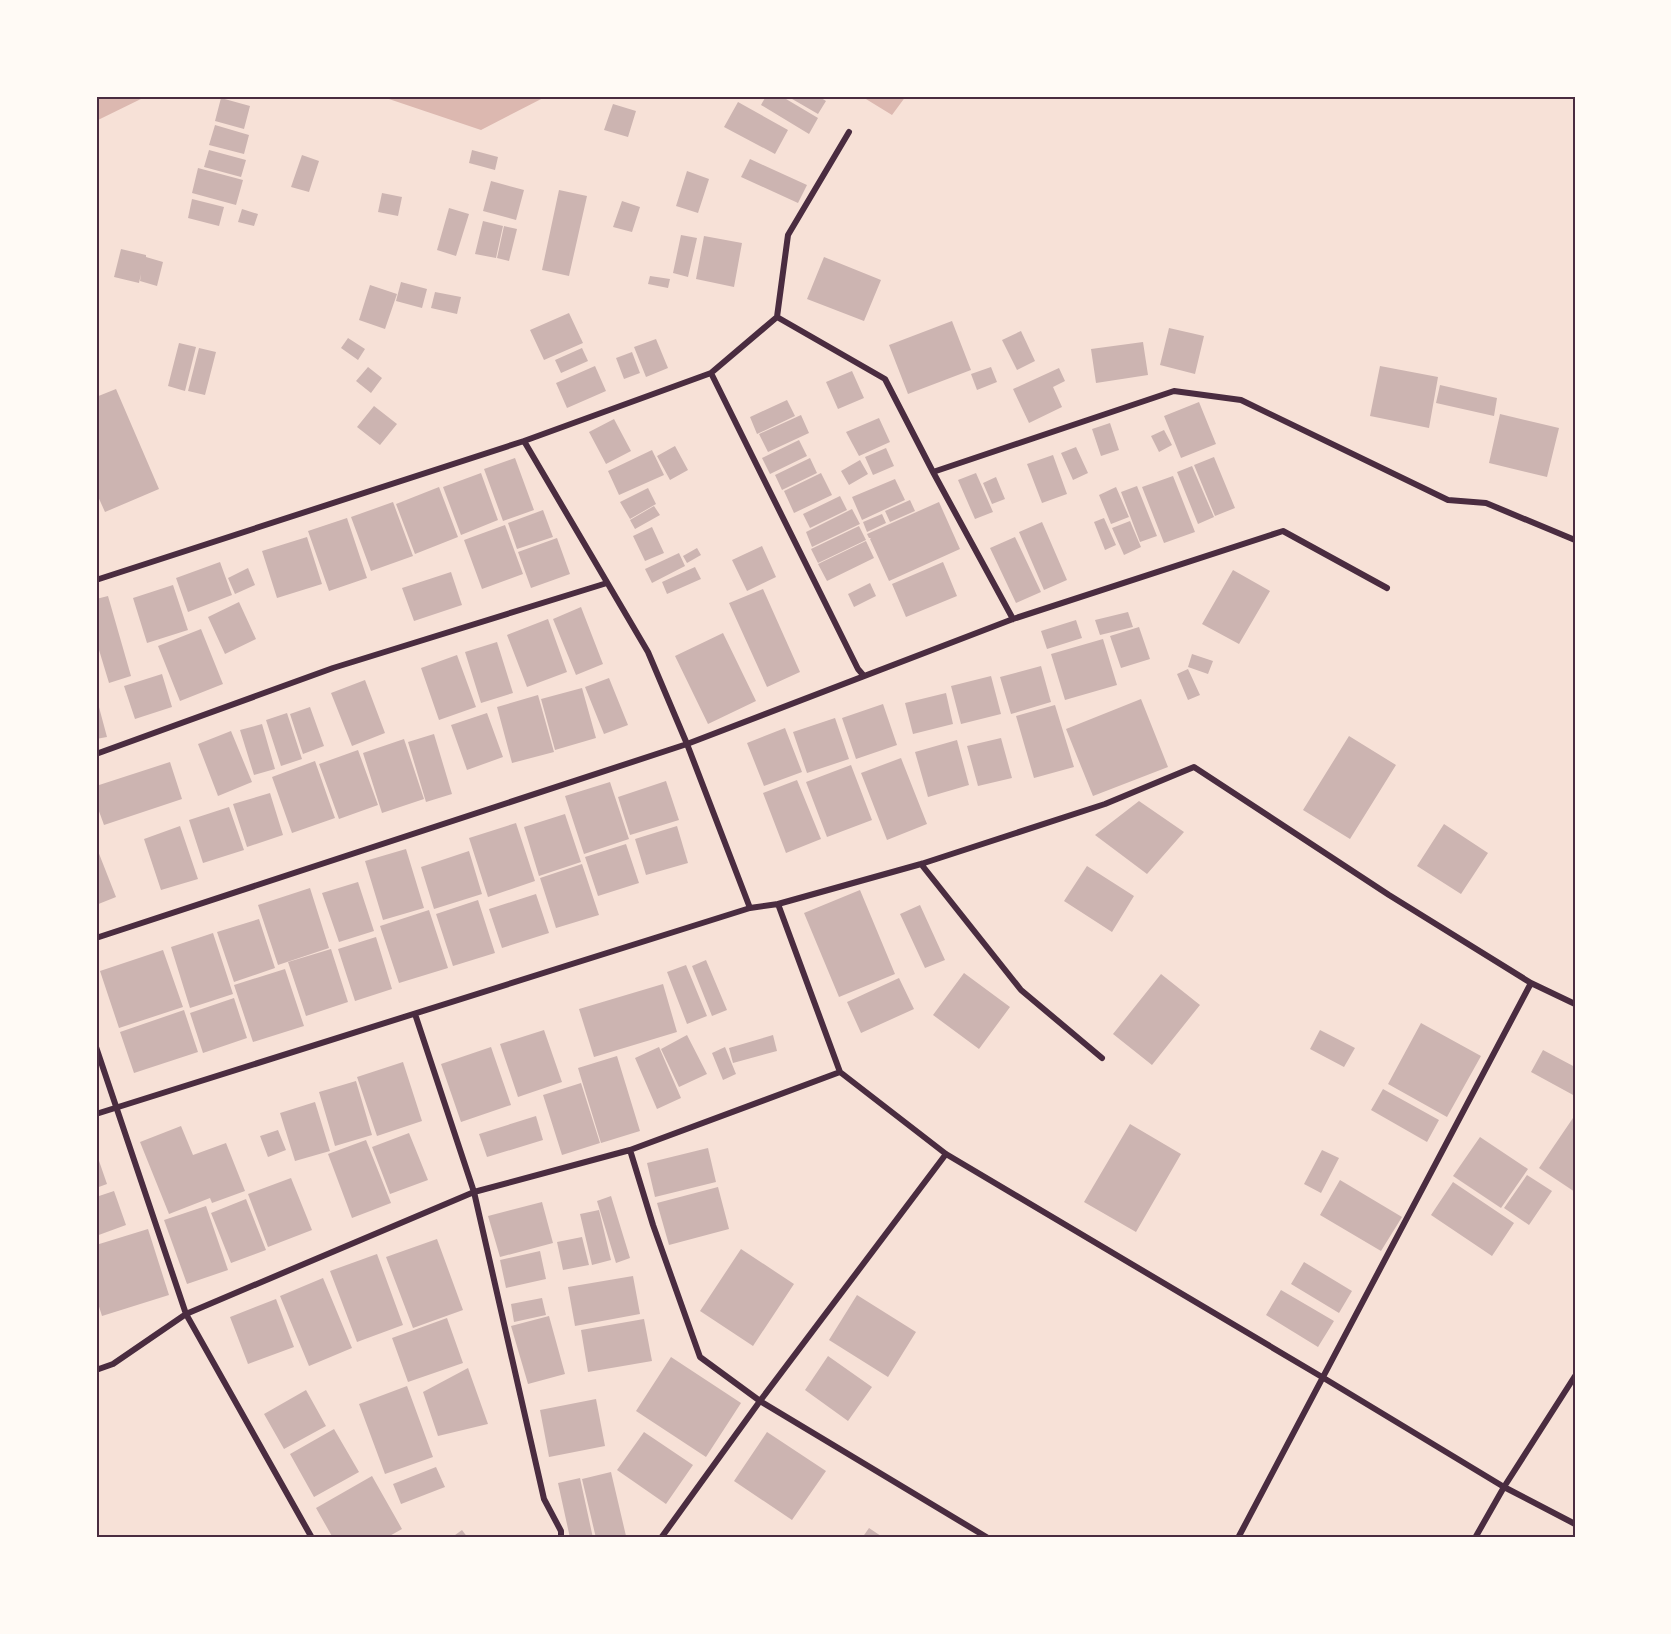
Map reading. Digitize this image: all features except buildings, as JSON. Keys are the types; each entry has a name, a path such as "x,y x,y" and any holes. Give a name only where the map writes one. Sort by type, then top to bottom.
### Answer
{"street":[{"path":"96,580 524,441 711,373 777,317 788,235 849,132"},
{"path":"777,317 885,380 1012,619"},
{"path":"711,373 858,669 864,676"},
{"path":"933,472 1174,391 1241,400 1448,500 1486,502 1575,540"},
{"path":"524,441 648,652 687,744 750,908"},
{"path":"96,938 687,744 1012,619 1283,531 1387,588"},
{"path":"96,754 333,669 607,583"},
{"path":"96,1114 750,908 778,904 921,864 1105,804 1194,767 1389,895 1531,983 1575,1004"},
{"path":"921,864 1022,990 1102,1058"},
{"path":"778,904 840,1072 946,1154 1504,1487 1575,1524"},
{"path":"1238,1538 1531,983"},
{"path":"414,1014 474,1192 544,1499 561,1531 561,1538"},
{"path":"96,1047 186,1314 312,1538"},
{"path":"96,1370 113,1364 186,1314 474,1192 630,1150 840,1072"},
{"path":"630,1150 653,1225 700,1357 760,1401 988,1538"},
{"path":"661,1538 760,1401 946,1154"},
{"path":"1475,1538 1504,1487 1575,1376"}],"shaded area":[{"path":"96,96 147,96 96,121"},
{"path":"380,96 547,96 481,130"},
{"path":"861,96 906,96 892,115"}]}
